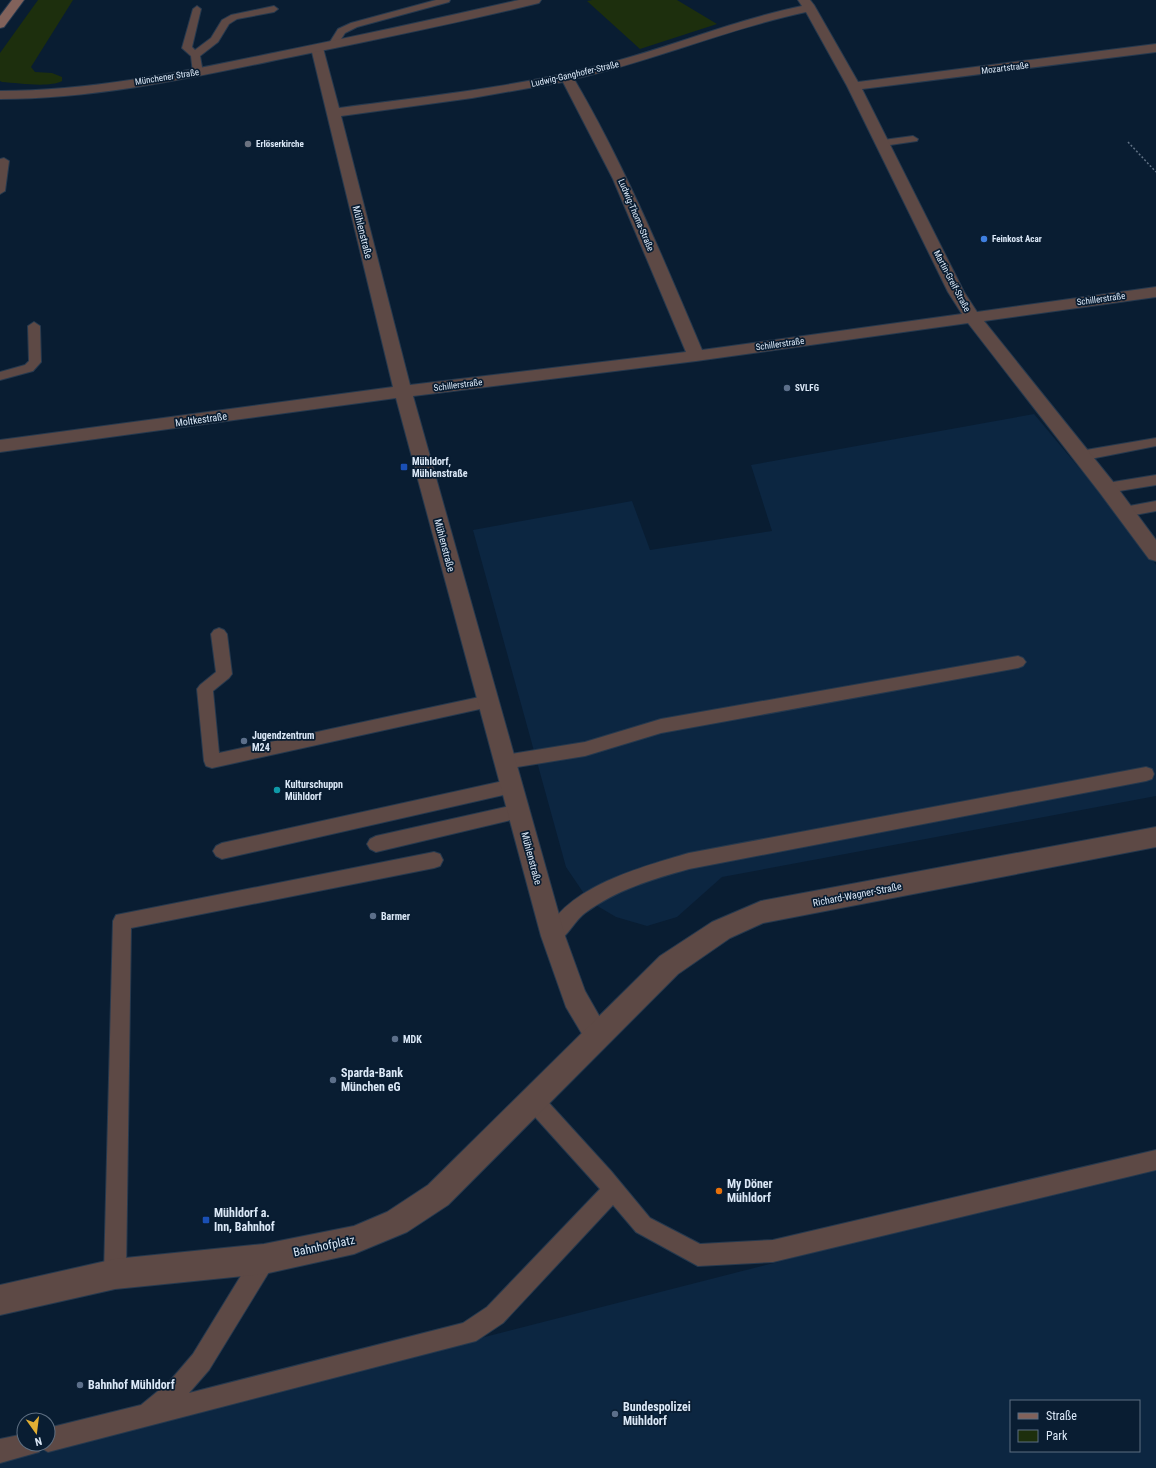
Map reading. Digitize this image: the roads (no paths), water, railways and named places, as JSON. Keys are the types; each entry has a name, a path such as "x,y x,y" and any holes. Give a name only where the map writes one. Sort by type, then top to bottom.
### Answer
{"main road":[{"path":"0,24 18,0"}],"street":[{"name":"Münchener Straße","path":"0,95 25,95 98,88 198,73 333,45 535,0"},
{"name":"Ludwig-Ganghofer-Straße","path":"334,112 483,92 567,78 662,52 807,4"},
{"name":"Martin-Greif-Straße","path":"807,4 854,86 956,292 972,317 1080,456 1107,488 1156,554"},
{"name":"Mühlenstraße","path":"317,48 403,392 554,936 575,998 597,1035"},
{"name":"Mozartstraße","path":"854,86 1156,48"},
{"name":"Ludwig-Thoma-Straße","path":"567,78 601,137 626,191 696,356"},
{"name":"Schillerstraße","path":"403,392 696,356 1156,292"},
{"name":"Moltkestraße","path":"0,446 403,392"},
{"name":"Richard-Wagner-Straße","path":"597,1035 669,965 721,930 761,912 1156,837"},
{"name":"Bahnhofplatz","path":"0,1300 115,1274 195,1264 264,1259 354,1240 397,1222 438,1195 597,1035"}],"lane":[{"path":"333,45 341,31 354,25 446,0"},
{"path":"197,9 187,48 195,55 198,73"},
{"path":"195,55 215,40 225,22 234,17 274,9"},
{"path":"883,143 913,139"},
{"path":"0,190 4,161"},
{"path":"0,376 29,368 35,362 34,326"},
{"path":"1080,456 1156,442"},
{"path":"1107,488 1156,480"},
{"path":"1124,512 1156,506"},
{"path":"220,634 224,674 205,689 212,761 489,701"},
{"path":"505,762 585,749 661,726 1018,662"},
{"path":"554,936 577,909 608,890 654,871 689,861 1146,774"},
{"path":"222,851 512,786"},
{"path":"376,844 519,811"},
{"path":"115,1274 122,921 434,860"},
{"path":"533,1100 644,1225 698,1255 773,1250 1156,1160"},
{"path":"56,1438 468,1333 495,1315 614,1190"},
{"path":"147,1415 177,1390 202,1362 264,1259"},
{"path":"0,1451 16,1447"}],"place":[{"name":"Erlöserkirche","path":"248,144"},
{"name":"Feinkost Acar","path":"984,239"},
{"name":"SVLFG","path":"787,388"},
{"name":"Mühldorf, Mühlenstraße","path":"404,467"},
{"name":"Jugendzentrum M24","path":"244,741"},
{"name":"Kulturschuppn Mühldorf","path":"277,790"},
{"name":"Barmer","path":"373,916"},
{"name":"MDK","path":"395,1039"},
{"name":"Sparda-Bank München eG","path":"333,1080"},
{"name":"My Döner Mühldorf","path":"719,1191"},
{"name":"Mühldorf a. Inn, Bahnhof","path":"206,1220"},
{"name":"Bahnhof Mühldorf","path":"80,1385"},
{"name":"Bundespolizei Mühldorf","path":"615,1414"}]}
